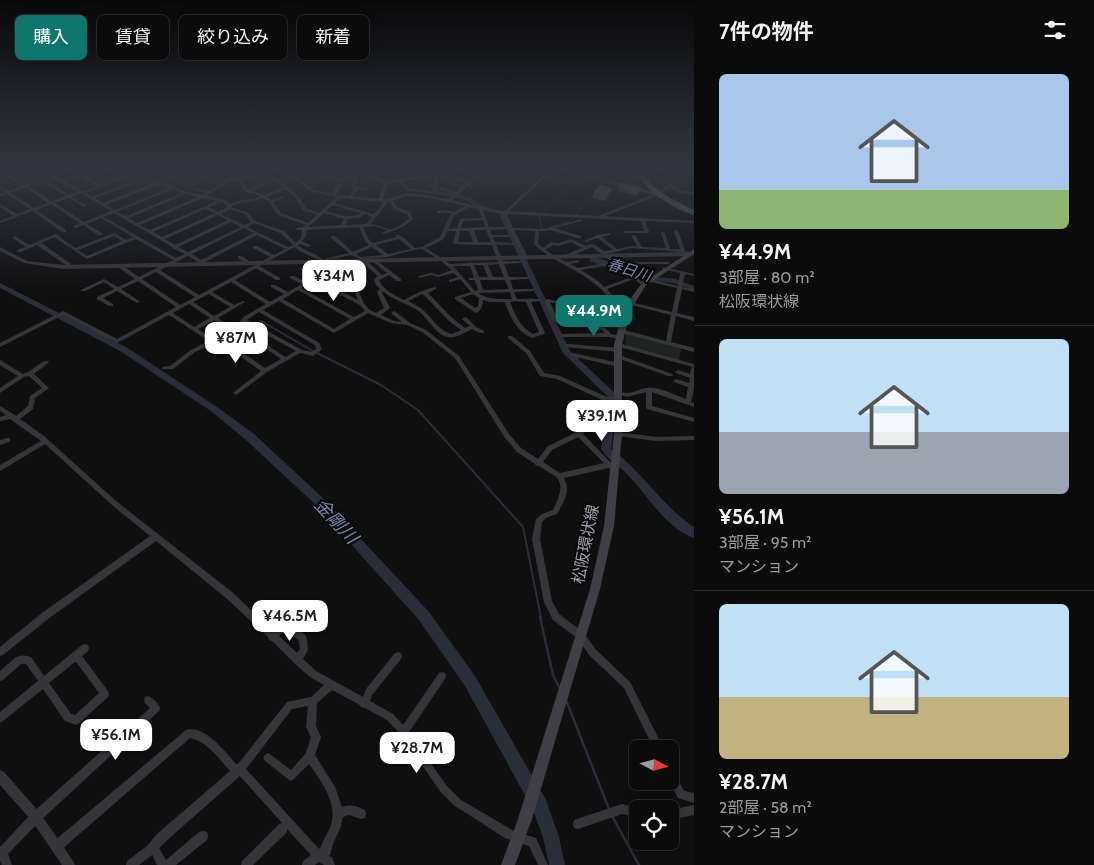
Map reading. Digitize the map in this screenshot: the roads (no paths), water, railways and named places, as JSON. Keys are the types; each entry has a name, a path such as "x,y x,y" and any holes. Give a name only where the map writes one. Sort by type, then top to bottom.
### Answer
{"main road":[{"name":"松阪環状線","path":"508,865 525,819 595,590 609,526 613,465 618,434 619,348 628,306 646,282 667,265 690,252"}],"street":[{"path":"8,210 16,216"},
{"path":"0,222 32,210"},
{"path":"34,210 64,231"},
{"path":"64,210 100,234"},
{"path":"111,210 203,263"},
{"path":"75,227 118,210"},
{"path":"125,218 143,210"},
{"path":"136,225 170,210"},
{"path":"19,250 55,236 87,258 197,210"},
{"path":"212,210 288,249"},
{"path":"160,239 223,210"},
{"path":"239,210 246,213 254,222 282,232 330,270 354,285 362,304"},
{"path":"278,210 279,214 307,227"},
{"path":"309,210 346,218 358,217 364,213"},
{"path":"0,345 63,313 117,341 298,244 307,227 326,210"},
{"path":"355,210 374,216"},
{"path":"368,225 380,210"},
{"path":"384,233 404,225 411,215 403,210"},
{"path":"333,237 352,254 360,258 387,256 436,243 447,230 454,213 459,210"},
{"path":"481,210 516,300"},
{"path":"490,210 504,213 591,218 694,222"},
{"path":"598,218 617,210"},
{"path":"438,212 448,211 454,213"},
{"path":"504,213 508,229 523,258"},
{"path":"102,217 176,260"},
{"path":"343,227 346,218"},
{"path":"447,230 551,229 591,218"},
{"path":"484,219 463,219 454,241 456,245 494,244 526,240"},
{"path":"174,247 231,220"},
{"path":"624,232 647,232 643,220"},
{"path":"111,305 99,298 254,222"},
{"path":"297,229 307,227 379,225 400,237 414,249"},
{"path":"361,226 367,241 387,256"},
{"path":"471,229 476,244"},
{"path":"551,229 586,240 633,278 694,291"},
{"path":"536,230 536,244 542,250 603,289 616,305 694,319"},
{"path":"676,231 690,252"},
{"path":"663,233 668,249"},
{"path":"75,250 114,234 125,241"},
{"path":"203,263 258,234"},
{"path":"586,240 608,234"},
{"path":"490,236 509,236"},
{"path":"598,236 616,250"},
{"path":"633,236 640,247"},
{"path":"16,237 28,247"},
{"path":"322,262 352,254 372,245 400,237"},
{"path":"542,250 553,243 558,245 580,237"},
{"path":"572,240 584,248"},
{"path":"38,243 70,267"},
{"path":"298,244 309,246"},
{"path":"567,256 592,245"},
{"path":"255,247 274,257"},
{"path":"604,254 616,250 640,247 690,252"},
{"path":"422,248 449,265 472,293 481,299 486,301 539,300"},
{"path":"0,249 26,262 70,267 203,263 249,263 260,265 440,259 500,260 604,254 690,252"},
{"path":"240,257 249,263"},
{"path":"449,265 485,263 500,260"},
{"path":"374,261 400,280"},
{"path":"565,264 577,262"},
{"path":"366,263 381,276"},
{"path":"471,263 481,291"},
{"path":"485,263 491,279"},
{"path":"576,270 616,264 667,265 694,275"},
{"path":"260,265 278,279"},
{"path":"120,266 137,280 180,307"},
{"path":"157,270 199,297"},
{"path":"165,368 172,368 193,351 237,329 246,321 247,317 330,270"},
{"path":"421,277 431,274 438,276 455,271"},
{"path":"668,343 683,272"},
{"path":"378,314 387,308 379,292 381,290 376,279 390,273"},
{"path":"292,277 306,284"},
{"path":"451,281 460,278"},
{"path":"470,279 528,278"},
{"path":"603,289 633,278"},
{"path":"83,290 104,280 137,302"},
{"path":"232,280 270,304"},
{"path":"314,280 393,322 408,324"},
{"path":"274,286 288,294"},
{"path":"405,301 434,288"},
{"path":"299,289 354,319"},
{"path":"381,290 418,309 431,323 447,335 453,336 474,327"},
{"path":"481,299 480,306 476,311 457,298 481,291 533,290"},
{"path":"209,292 233,307"},
{"path":"424,293 450,319 465,330"},
{"path":"280,299 334,331 368,310"},
{"path":"593,320 556,321 547,302 548,300 585,310 590,313 593,320 609,335 619,348 670,375"},
{"path":"507,301 514,320 532,336 542,333 528,301"},
{"path":"189,302 285,359"},
{"path":"194,329 243,302"},
{"path":"246,321 300,351 312,354 320,349 318,344 260,310"},
{"path":"170,313 213,342"},
{"path":"394,313 408,324 424,332 457,357 507,436 519,450 559,476 565,488 564,494 555,512 544,516 539,521 536,539 548,602 556,617 580,635 593,652 626,685 654,740"},
{"path":"465,320 482,332"},
{"path":"562,336 609,335"},
{"path":"510,337 528,352 542,375 558,377 606,399"},
{"path":"220,339 265,371"},
{"path":"573,356 619,348 668,343 694,350"},
{"path":"538,464 550,448 579,434 606,399 649,390 691,404 694,368 619,348 567,346"},
{"path":"236,392 265,371 300,351"},
{"path":"0,362 22,376"},
{"path":"0,391 22,376 30,374 46,362"},
{"path":"678,372 693,376"},
{"path":"0,419 14,417 31,407 32,397 46,388 30,374"},
{"path":"676,381 692,387"},
{"path":"649,390 649,407 694,420"},
{"path":"0,409 14,417 155,538 229,595 313,674 390,718 404,732 427,767 458,803 510,834 532,842 543,865"},
{"path":"579,434 613,465"},
{"path":"618,434 657,439 694,438"},
{"path":"0,468 44,442"},
{"path":"559,476 613,465"},
{"path":"0,652 45,616 155,538"},
{"path":"272,636 284,626 290,626 303,639 304,650 297,660"},
{"path":"0,718 85,648"},
{"path":"364,704 369,692 398,656"},
{"path":"0,677 19,660 28,660 68,718 76,720 105,694 80,660 74,657"},
{"path":"404,732 442,676"},
{"path":"131,865 144,853 154,848 161,838 240,769 290,704 313,701 331,685"},
{"path":"6,865 1,853 36,817 156,708 148,700"},
{"path":"268,758 291,776 310,756 316,738 312,727 313,701"},
{"path":"57,846 189,734 195,734 216,748 234,769 240,769 318,856 328,861 330,865"},
{"path":"307,865 326,851 327,839 335,829 338,814 332,791 310,756"},
{"path":"1,780 36,817 69,865"},
{"path":"678,790 681,795 694,798"},
{"path":"578,824 622,809 629,811"},
{"path":"338,814 344,810 353,810 361,814"},
{"path":"679,813 694,810"},
{"path":"246,865 283,828"},
{"path":"168,865 203,836"},
{"path":"154,848 163,865"}],"waterway":[{"path":"494,210 503,215 567,353 613,396 607,451 630,470 670,515 694,533"},
{"path":"542,230 539,216 544,210"},
{"path":"551,227 570,221 580,210"},
{"name":"春日川","path":"593,259 642,277 675,281 694,289"},
{"name":"金剛川","path":"0,285 123,349 214,409 250,437 320,502 424,616 470,681 540,806 551,837 557,865"},
{"path":"261,321 313,351 381,385 418,410 523,527 541,618"},
{"path":"540,617 553,675 560,689"},
{"path":"566,700 609,809"},
{"path":"612,816 639,865"}]}
